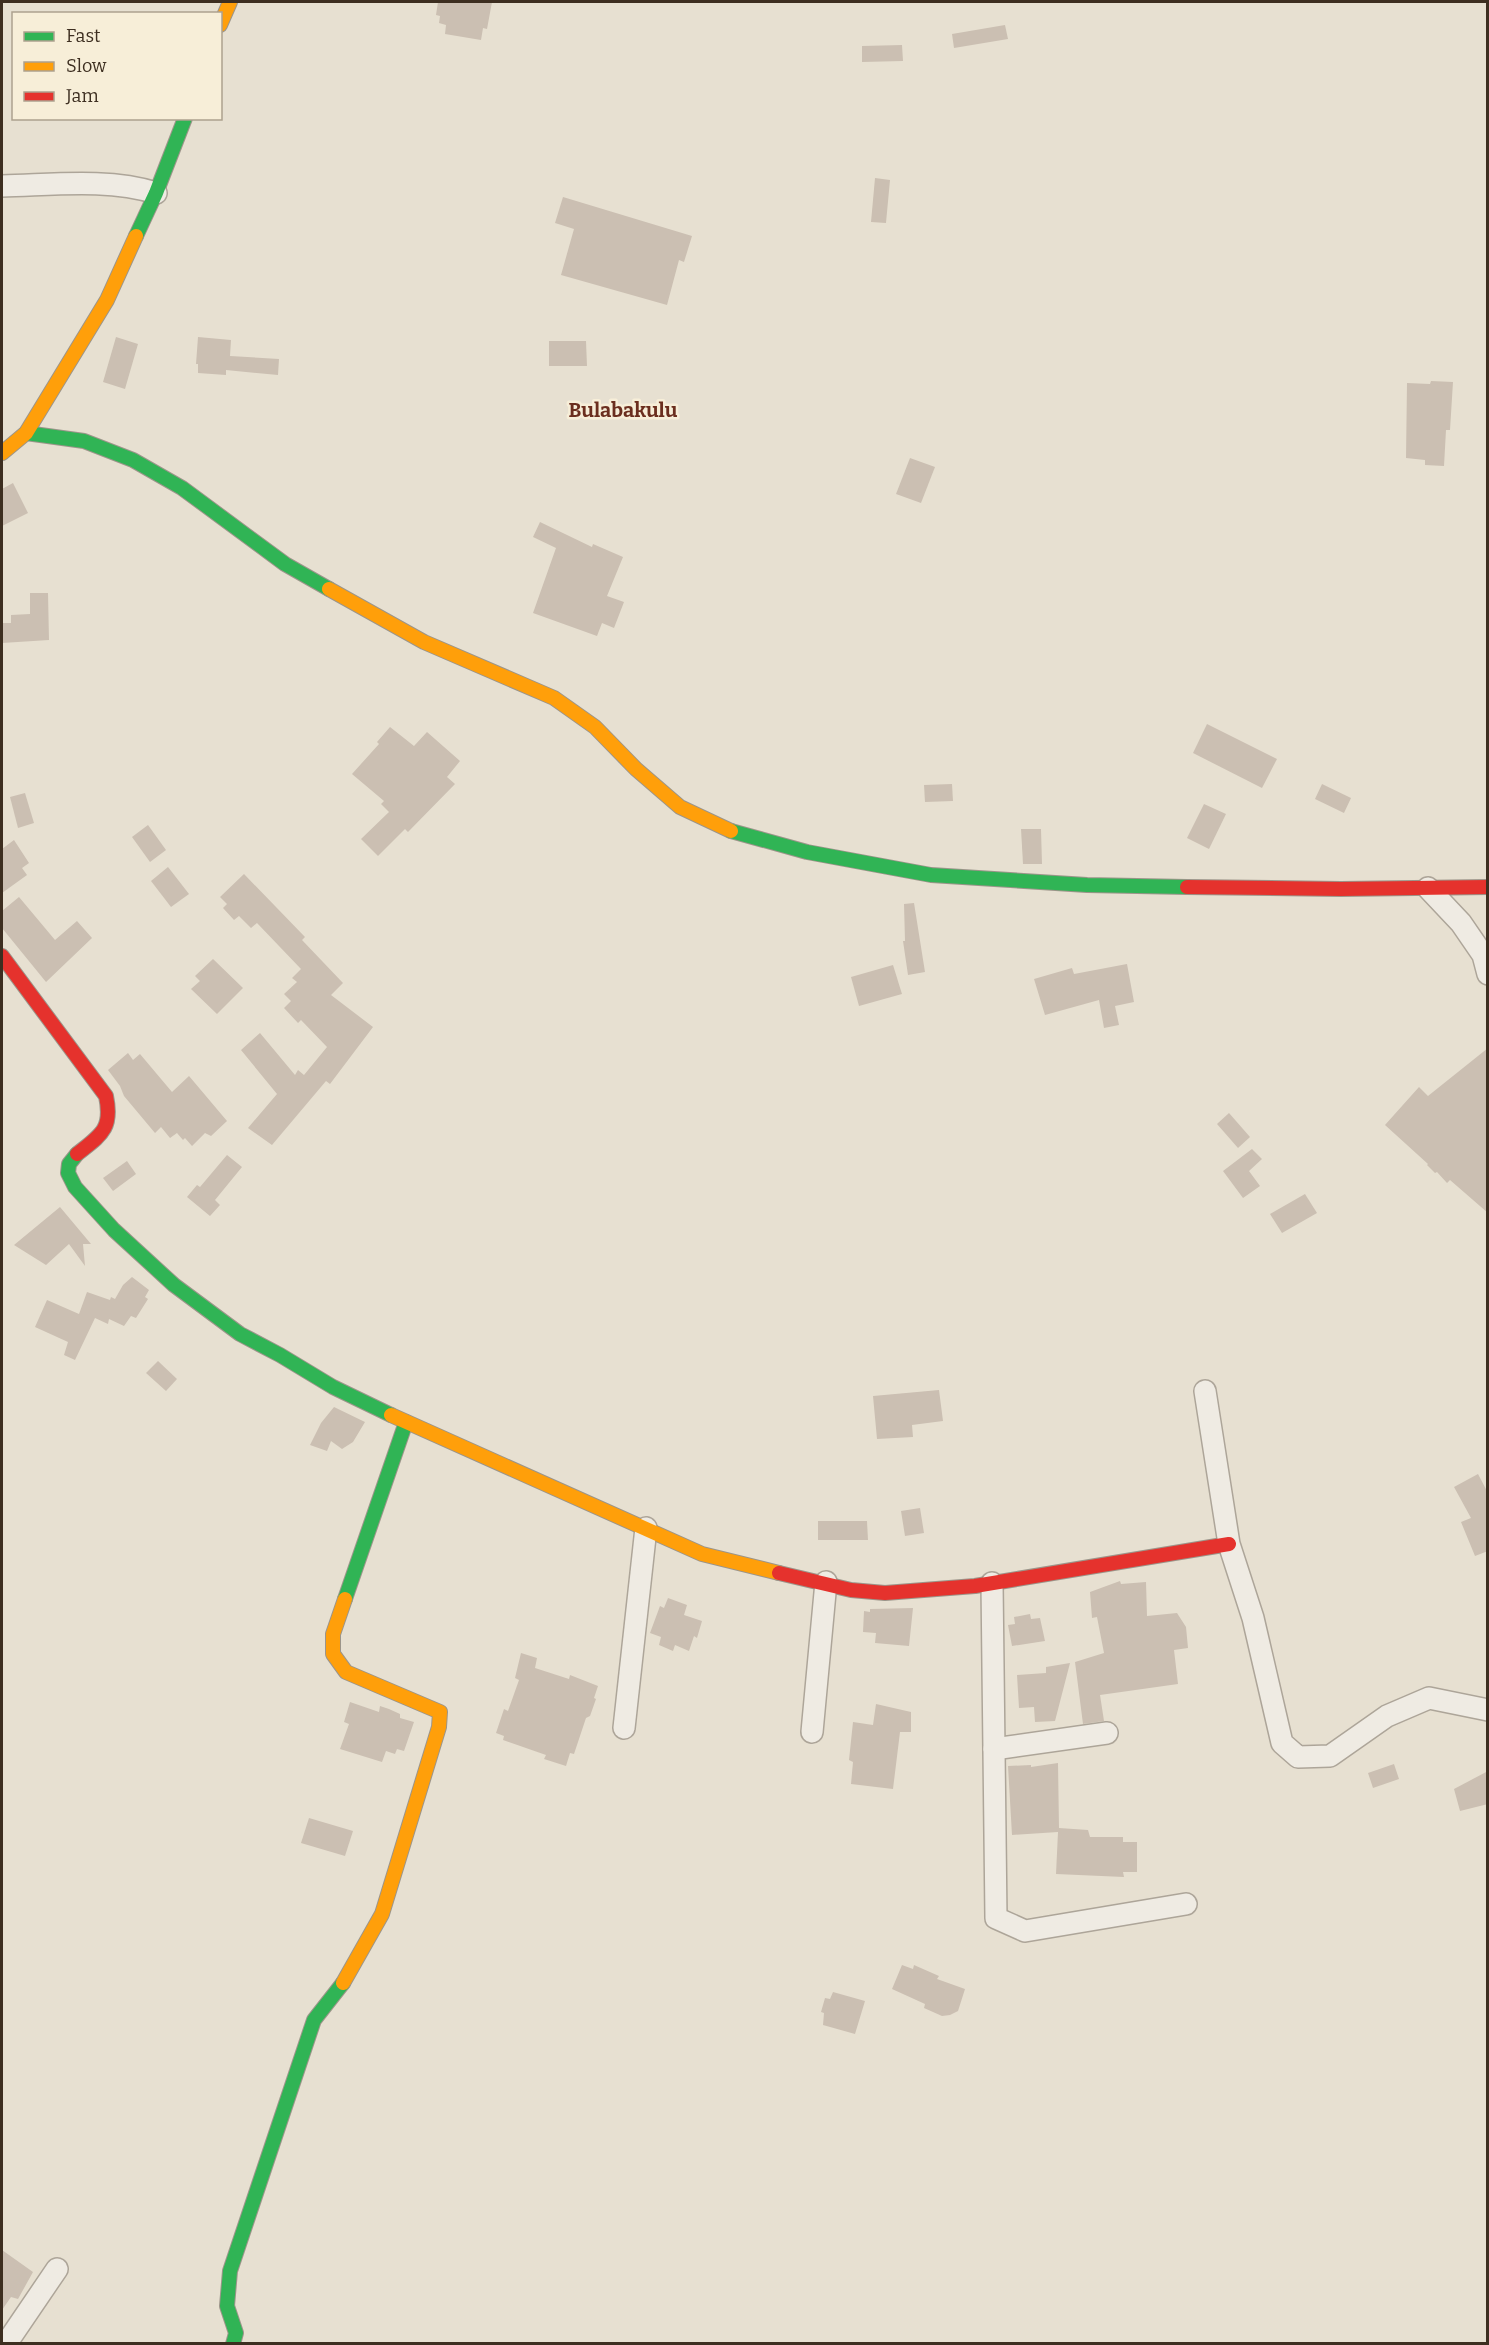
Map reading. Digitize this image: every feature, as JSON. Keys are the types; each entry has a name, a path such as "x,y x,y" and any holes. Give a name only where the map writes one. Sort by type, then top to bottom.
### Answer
{"street":[{"path":"222,20 230,2"},
{"path":"2,453 26,433 107,300 156,193 184,120"},
{"path":"2,186 94,184 139,188 156,193"},
{"path":"26,433 84,441 142,466 182,488 285,564 357,605 424,642 554,698 596,727 636,769 680,807 735,832 807,852 931,874 1087,885 1341,889 1488,887"},
{"path":"1428,888 1466,931 1483,955 1488,974"},
{"path":"2,956 106,1096 110,1106 111,1118 107,1127 71,1160 68,1166 68,1174 95,1211 182,1292 240,1335 281,1356 327,1384 406,1422 702,1554 751,1567 826,1582 851,1590 885,1593 992,1583 1229,1544"},
{"path":"1206,1391 1229,1544 1253,1618 1282,1743 1298,1757 1330,1756 1387,1716 1429,1698 1488,1710"},
{"path":"233,2343 236,2333 227,2306 230,2271 257,2189 314,2020 341,1987 382,1914 439,1727 440,1712 346,1672 333,1654 333,1634 406,1422"},
{"path":"624,1728 646,1528"},
{"path":"812,1732 826,1582"},
{"path":"992,1583 996,1918 1025,1931 1186,1904"},
{"path":"994,1749 1107,1733"},
{"path":"6,2343 57,2269"}],"building":[{"path":"438,2 492,2 487,29 483,28 481,40 445,34 446,25 439,23 440,16 436,15"},
{"path":"1005,25 1008,39 954,48 952,34"},
{"path":"902,45 903,61 862,62 862,46"},
{"path":"875,178 890,180 886,223 871,222"},
{"path":"563,197 692,236 684,262 679,260 667,305 561,275 574,229 555,223"},
{"path":"116,337 138,344 125,389 103,382"},
{"path":"198,337 231,340 230,356 279,359 278,375 226,370 226,375 198,373 198,364 196,364"},
{"path":"549,341 586,341 587,366 549,366"},
{"path":"1431,381 1453,382 1450,430 1446,430 1444,466 1425,465 1425,460 1406,458 1407,383 1430,384"},
{"path":"910,458 935,467 921,503 896,494"},
{"path":"13,483 28,513 2,526 2,489"},
{"path":"540,522 592,547 593,544 623,557 607,596 624,602 614,628 602,623 597,636 533,613 556,548 533,537"},
{"path":"30,593 48,593 49,640 2,643 2,623 11,623 11,615 30,614"},
{"path":"1207,724 1277,759 1262,788 1193,753"},
{"path":"390,727 414,746 427,732 460,761 447,777 455,784 408,832 405,829 378,856 361,839 389,812 381,804 384,801 352,774 379,744 377,742"},
{"path":"952,784 953,801 925,802 924,785"},
{"path":"1322,784 1351,798 1344,813 1315,799"},
{"path":"25,793 34,823 18,828 10,797"},
{"path":"1204,804 1226,814 1209,849 1187,838"},
{"path":"148,825 166,850 150,862 132,837"},
{"path":"1021,829 1041,829 1042,864 1023,864"},
{"path":"14,840 29,863 22,868 27,875 2,893 2,849"},
{"path":"168,867 189,894 171,907 151,881"},
{"path":"244,874 305,937 302,940 343,983 331,995 373,1027 330,1084 326,1081 272,1145 248,1128 277,1094 241,1050 260,1033 295,1075 298,1070 304,1075 327,1047 301,1020 298,1023 284,1008 291,1001 284,994 297,982 292,978 301,969 257,923 251,928 239,916 234,920 223,908 227,904 220,897"},
{"path":"19,897 55,940 77,921 92,938 46,982 2,928 2,911"},
{"path":"914,903 925,972 908,975 903,941 905,941 904,904"},
{"path":"213,959 243,988 217,1014 191,989 200,981 195,976"},
{"path":"1127,964 1134,1002 1115,1006 1119,1025 1104,1028 1099,1000 1045,1015 1034,979 1072,968 1074,974"},
{"path":"893,965 902,994 859,1006 851,977"},
{"path":"1488,1048 1488,1213 1450,1180 1447,1183 1437,1172 1435,1173 1385,1125 1419,1087 1428,1096"},
{"path":"128,1053 133,1060 140,1054 172,1092 189,1076 227,1121 211,1136 205,1133 192,1146 177,1133 170,1138 161,1127 155,1133 124,1096 120,1086 108,1070"},
{"path":"1229,1113 1250,1137 1238,1148 1217,1124"},
{"path":"1252,1149 1262,1159 1249,1171 1260,1186 1243,1198 1223,1171"},
{"path":"227,1155 242,1167 215,1200 220,1205 210,1216 187,1197 197,1185 200,1187"},
{"path":"127,1161 136,1174 113,1191 103,1178"},
{"path":"1305,1194 1317,1213 1282,1233 1270,1214"},
{"path":"60,1207 91,1244 83,1244 85,1266 69,1244 46,1265 14,1245"},
{"path":"132,1277 149,1290 145,1297 148,1299 136,1318 131,1316 124,1326 109,1319 108,1324 95,1318 75,1360 64,1355 68,1342 35,1327 47,1300 79,1314 87,1292 110,1300 111,1297 115,1299 123,1285"},
{"path":"158,1361 177,1379 166,1391 146,1373"},
{"path":"939,1390 943,1421 912,1425 913,1437 877,1439 873,1396"},
{"path":"334,1407 365,1422 353,1442 342,1449 331,1441 327,1451 310,1445 321,1423"},
{"path":"1478,1474 1488,1493 1488,1551 1475,1556 1461,1522 1471,1518 1454,1487"},
{"path":"920,1508 924,1533 905,1536 901,1511"},
{"path":"818,1521 867,1521 868,1540 818,1540"},
{"path":"1120,1581 1121,1584 1146,1582 1147,1616 1177,1613 1186,1627 1188,1648 1174,1650 1178,1684 1100,1695 1104,1721 1083,1724 1075,1662 1104,1653 1097,1617 1092,1618 1090,1592"},
{"path":"668,1598 687,1605 684,1615 702,1621 697,1638 694,1636 689,1651 675,1645 673,1651 659,1645 661,1637 650,1633 660,1606 664,1608"},
{"path":"913,1608 909,1646 875,1643 876,1633 863,1632 864,1611"},
{"path":"1030,1614 1031,1619 1040,1618 1045,1641 1012,1646 1008,1625 1015,1624 1014,1617"},
{"path":"521,1653 537,1658 535,1668 569,1679 570,1675 598,1686 590,1716 586,1718 574,1754 570,1753 566,1766 544,1759 546,1755 503,1740 504,1736 496,1733 504,1709 508,1711 519,1680 515,1678"},
{"path":"1070,1663 1055,1721 1035,1722 1034,1707 1019,1708 1017,1675 1046,1673 1046,1667"},
{"path":"350,1702 379,1712 380,1706 400,1714 400,1718 414,1722 404,1751 397,1749 395,1754 386,1751 382,1762 340,1749 349,1724 344,1722"},
{"path":"876,1704 911,1712 911,1732 900,1732 893,1789 851,1784 853,1762 849,1760 853,1722 873,1725"},
{"path":"1058,1763 1059,1828 1088,1830 1090,1837 1123,1837 1123,1842 1137,1842 1137,1872 1123,1872 1124,1877 1056,1874 1058,1832 1012,1835 1008,1766 1031,1765 1031,1767"},
{"path":"1394,1764 1399,1779 1373,1788 1368,1773"},
{"path":"1488,1771 1488,1804 1460,1811 1454,1789"},
{"path":"309,1818 353,1831 345,1856 301,1843"},
{"path":"902,1965 913,1969 914,1965 939,1976 937,1979 965,1989 958,2011 942,2016 924,2008 925,2004 892,1989"},
{"path":"833,1992 865,2001 855,2034 823,2025 824,2013 821,2012 825,1998 830,1999"},
{"path":"2,2250 33,2272 18,2299 11,2297 2,2310"}],"traffic: fast":[{"path":"136,236 156,193 184,120"},
{"path":"26,433 84,441 133,460 182,488 285,564 329,589"},
{"path":"731,831 807,852 931,875 1087,885 1187,887"},
{"path":"77,1154 69,1164 68,1173 75,1187 114,1230 174,1285 240,1334 333,1387 391,1415"},
{"path":"345,1599 406,1422"},
{"path":"233,2344 236,2333 227,2306 230,2271 314,2020 343,1983"}],"traffic: slow":[{"path":"222,20 230,2"},
{"path":"2,453 26,433 107,300 136,236"},
{"path":"329,589 424,642 554,698 595,727 636,769 680,807 731,831"},
{"path":"391,1415 702,1554 779,1573"},
{"path":"343,1983 382,1914 439,1727 440,1712 346,1672 333,1654 333,1634 345,1599"}],"traffic: jam":[{"path":"1187,887 1341,889 1488,887"},
{"path":"2,956 106,1096 108,1107 106,1124 99,1136 77,1154"},
{"path":"779,1573 851,1590 885,1593 975,1586 1229,1544"}],"district":[{"name":"Bulabakulu","path":"623,410"}]}
